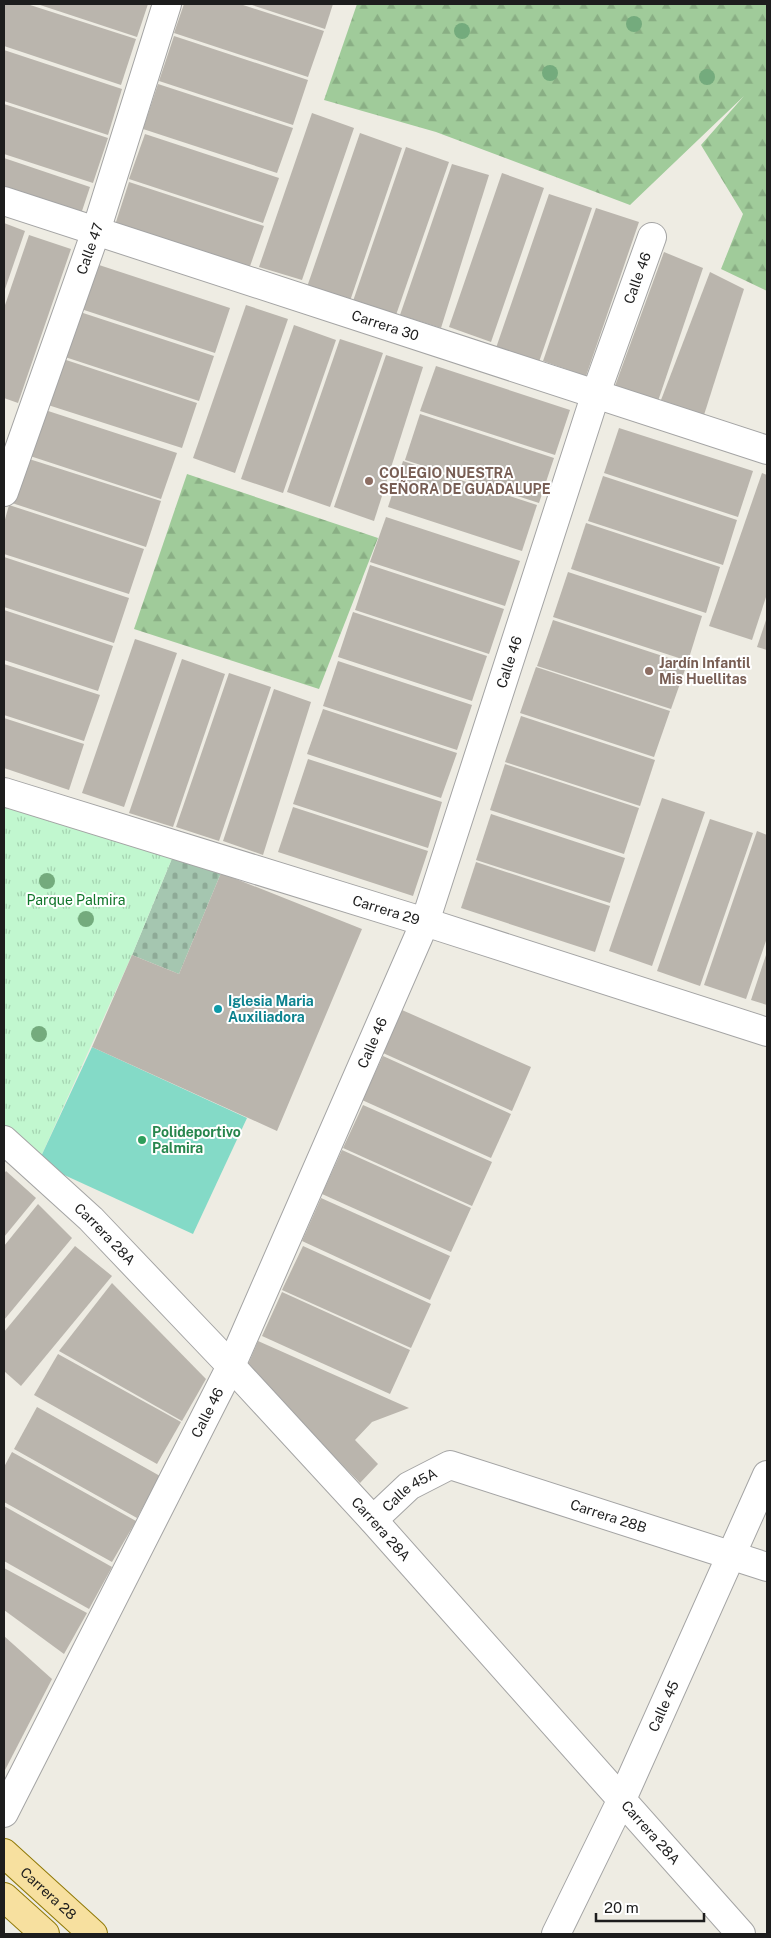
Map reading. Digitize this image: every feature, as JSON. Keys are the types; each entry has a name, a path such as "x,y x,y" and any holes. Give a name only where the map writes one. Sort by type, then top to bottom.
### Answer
{"main road":[{"name":"Carrera 28","path":"4,1853 93,1934"},
{"path":"4,1897 45,1934"}],"street":[{"name":"Calle 47","path":"4,492 96,231 167,4"},
{"name":"Carrera 30","path":"4,201 767,450"},
{"name":"Calle 46","path":"4,1813 231,1366 426,922 596,393 652,237"},
{"name":"Carrera 29","path":"4,792 426,922 767,1032"},
{"name":"Carrera 28A","path":"4,1140 91,1219 231,1366 373,1520 741,1934"},
{"name":"Calle 45A","path":"373,1520 409,1486 450,1464"},
{"name":"Carrera 28B","path":"450,1464 767,1567"},
{"name":"Calle 45","path":"556,1934 622,1799 767,1475"}],"green space":[{"path":"357,4 767,4 767,291 721,269 743,214 701,145 744,96 630,205 436,132 324,100"},
{"path":"187,474 378,538 319,689 134,629"},
{"name":"Parque Palmira","path":"4,796 173,856 132,955 38,1163 4,1135"},
{"path":"173,856 221,873 179,974 132,955"}],"shaded area":[{"name":"Polideportivo Palmira","path":"92,1047 247,1118 193,1234 38,1163"}],"building":[{"path":"4,4 27,4 136,39 121,85 4,46"},
{"path":"37,4 148,4 137,37"},
{"path":"184,4 240,4 324,31 308,77 174,33"},
{"path":"249,4 333,4 325,29"},
{"path":"174,36 308,80 293,125 159,81"},
{"path":"4,50 122,89 108,135 4,101"},
{"path":"158,84 293,128 277,173 143,129"},
{"path":"4,104 108,138 93,183 4,154"},
{"path":"312,113 354,128 302,280 259,267"},
{"path":"360,133 402,148 350,301 307,287"},
{"path":"145,134 279,178 263,223 129,179"},
{"path":"406,147 449,162 396,315 353,301"},
{"path":"4,158 90,187 80,217 4,192"},
{"path":"452,164 489,175 441,328 400,315"},
{"path":"502,173 544,188 491,342 449,327"},
{"path":"129,182 264,226 248,272 114,228"},
{"path":"549,194 592,208 539,362 496,348"},
{"path":"596,208 639,222 586,376 543,361"},
{"path":"4,223 25,231 4,292"},
{"path":"29,235 71,249 18,403 4,398 4,308"},
{"path":"664,252 703,268 658,401 615,386"},
{"path":"96,264 230,308 215,353 81,309"},
{"path":"710,272 744,289 704,415 661,400"},
{"path":"246,305 288,319 235,473 193,458"},
{"path":"80,312 214,356 199,401 65,357"},
{"path":"294,325 336,340 283,493 241,479"},
{"path":"340,339 383,353 330,507 287,492"},
{"path":"386,355 423,367 374,521 334,507"},
{"path":"63,359 197,403 182,448 48,405"},
{"path":"436,366 570,410 555,455 420,411"},
{"path":"42,409 177,453 161,499 27,455"},
{"path":"420,414 554,458 539,503 405,460"},
{"path":"619,428 753,471 738,517 604,473"},
{"path":"26,458 161,501 146,547 12,503"},
{"path":"403,461 537,505 522,551 388,507"},
{"path":"762,473 767,475 767,594 752,640 709,626"},
{"path":"603,476 737,520 723,565 588,521"},
{"path":"9,505 144,549 129,594 4,554 4,523"},
{"path":"386,517 520,561 505,606 370,562"},
{"path":"586,523 720,567 706,613 571,569"},
{"path":"4,557 129,598 114,643 4,607"},
{"path":"370,565 504,609 489,654 355,610"},
{"path":"568,572 702,616 688,661 553,617"},
{"path":"4,610 113,646 98,691 4,660"},
{"path":"353,612 487,656 472,701 338,657"},
{"path":"767,617 767,650 757,647"},
{"path":"553,620 687,664 671,709 537,666"},
{"path":"135,639 177,653 124,807 82,793"},
{"path":"182,659 225,674 173,827 129,813"},
{"path":"338,661 472,705 457,750 323,706"},
{"path":"4,664 100,695 84,741 4,715"},
{"path":"536,667 670,711 654,757 520,713"},
{"path":"229,673 271,687 219,841 176,827"},
{"path":"274,689 311,702 263,855 223,841"},
{"path":"323,709 457,753 441,798 307,754"},
{"path":"521,716 655,760 640,806 505,762"},
{"path":"4,718 84,744 69,790 4,768"},
{"path":"308,759 442,802 428,848 293,804"},
{"path":"505,764 639,808 624,854 490,810"},
{"path":"662,798 705,812 652,966 609,951"},
{"path":"293,807 428,851 413,896 278,852"},
{"path":"491,814 625,858 610,903 476,860"},
{"path":"710,819 753,833 700,986 657,971"},
{"path":"757,831 767,835 767,938 746,999 704,985"},
{"path":"476,862 610,906 595,952 461,908"},
{"name":"Iglesia Maria Auxiliadora","path":"221,873 362,929 277,1131 92,1047 132,955 179,974"},
{"path":"767,952 767,1005 751,1000"},
{"path":"402,1010 531,1067 512,1111 383,1053"},
{"path":"383,1056 511,1114 491,1158 362,1100"},
{"path":"363,1105 492,1162 472,1206 343,1148"},
{"path":"342,1150 471,1208 451,1252 322,1194"},
{"path":"6,1171 36,1198 4,1237 4,1174"},
{"path":"321,1198 450,1256 430,1300 302,1241"},
{"path":"38,1204 72,1238 4,1320 4,1246"},
{"path":"75,1246 112,1276 21,1386 4,1371 4,1332"},
{"path":"303,1246 431,1304 411,1348 282,1290"},
{"path":"112,1283 206,1379 182,1421 59,1351"},
{"path":"282,1292 410,1350 390,1394 262,1336"},
{"path":"258,1341 409,1408 372,1422 355,1440 378,1464 360,1483 247,1367"},
{"path":"58,1354 181,1422 157,1464 34,1395"},
{"path":"37,1407 160,1476 137,1518 14,1449"},
{"path":"12,1452 136,1521 112,1562 4,1502 4,1467"},
{"path":"4,1506 112,1567 89,1609 4,1561"},
{"path":"4,1568 87,1613 64,1654 4,1610"},
{"path":"4,1636 52,1679 4,1772"}],"place":[{"name":"COLEGIO NUESTRA SEÑORA DE GUADALUPE","path":"369,481"},
{"name":"Jardín Infantil Mis Huellitas","path":"649,671"},
{"name":"Iglesia Maria Auxiliadora","path":"218,1009"},
{"name":"Polideportivo Palmira","path":"142,1140"}]}
